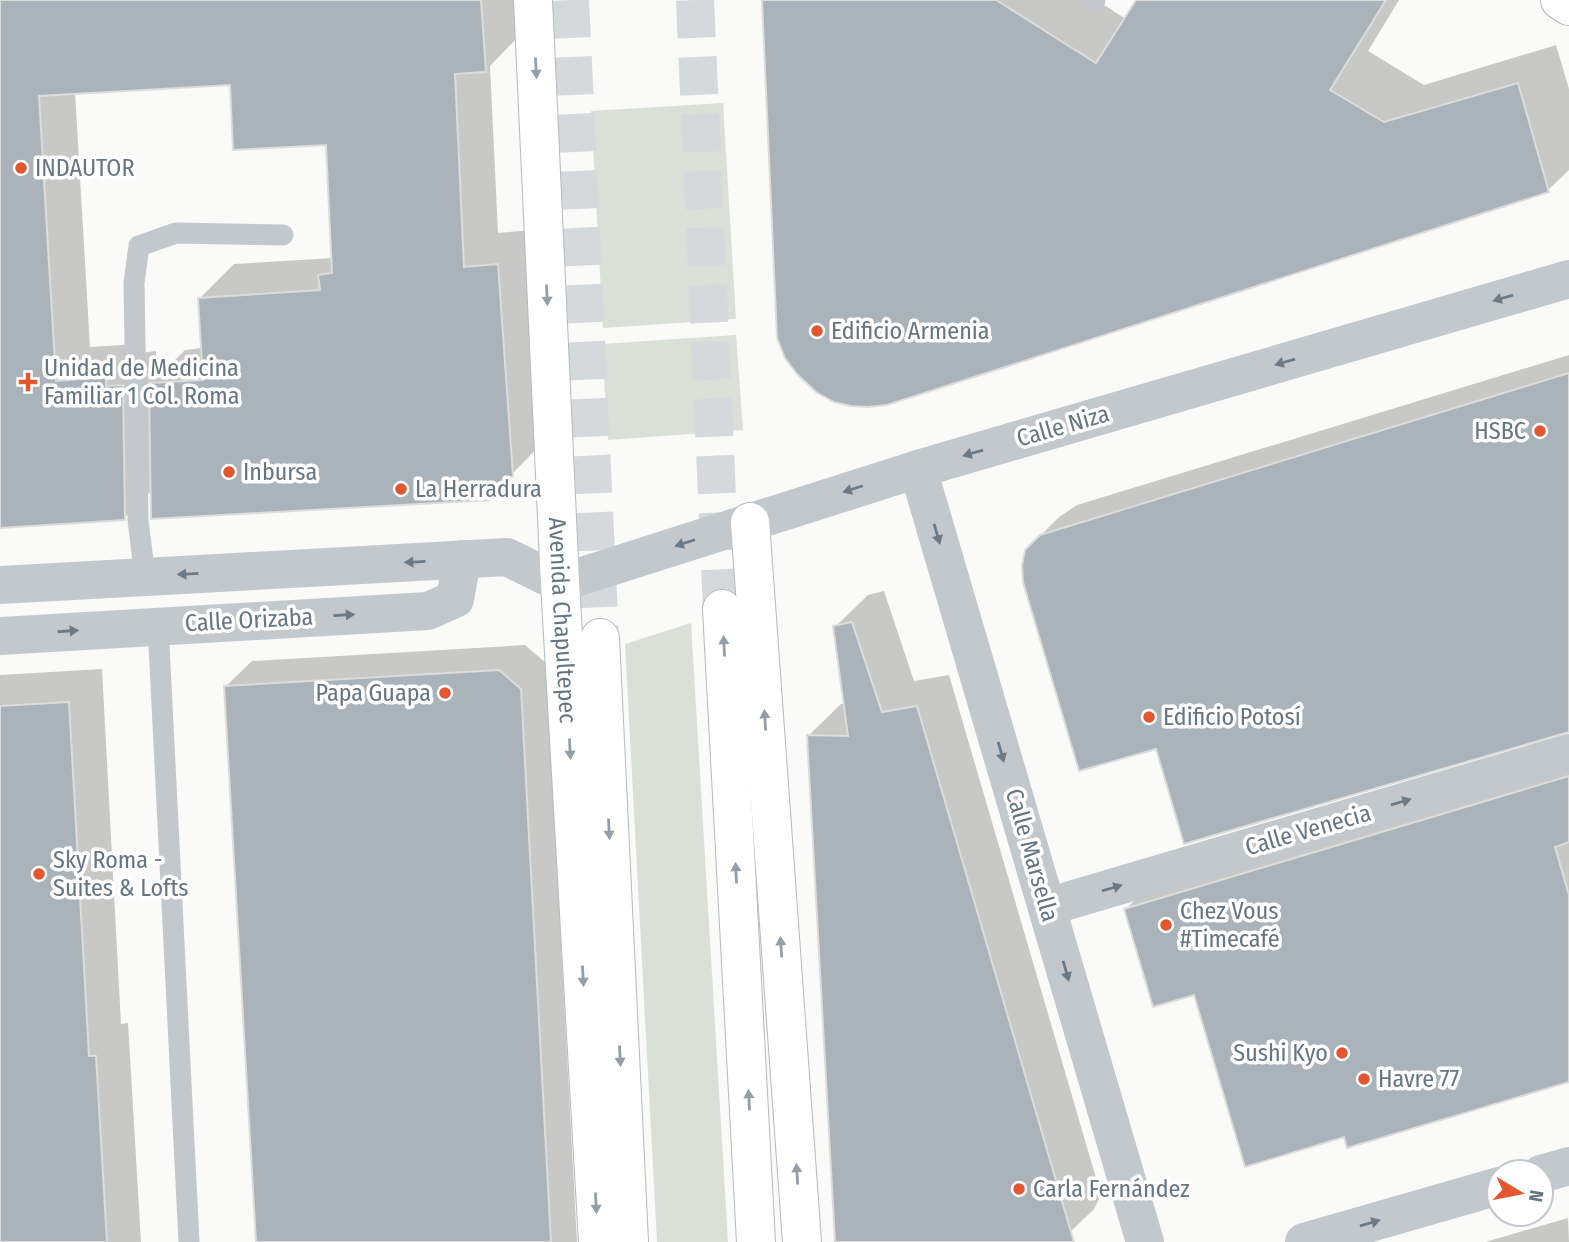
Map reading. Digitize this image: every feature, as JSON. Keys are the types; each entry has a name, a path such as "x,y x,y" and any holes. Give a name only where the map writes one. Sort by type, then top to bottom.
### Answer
{"main road":[{"name":"Avenida Chapultepec","path":"533,0 560,583 598,1242"},
{"path":"750,522 802,1242"},
{"path":"722,609 756,1242"},
{"name":"Avenida Chapultepec","path":"600,638 629,1242"}],"street":[{"name":"Calle Niza","path":"560,583 918,469 1569,279"},
{"name":"Calle Marsella","path":"918,469 1145,1242"},
{"name":"Calle Orizaba","path":"0,585 508,556 560,583"},
{"name":"Calle Orizaba","path":"0,636 428,611 455,598 462,559"},
{"name":"Calle Venecia","path":"1047,907 1569,753"},
{"path":"1304,1242 1485,1190"}],"lane":[{"path":"145,577 138,520 134,297 139,246 176,233 283,235"},
{"path":"158,625 189,1242"}],"shaded area":[{"path":"723,103 736,319 603,328 591,111"},
{"path":"736,335 743,430 608,440 602,344"},
{"path":"691,623 728,1242 657,1242 625,644"}],"building":[{"path":"0,0 481,0 486,72 455,74 464,267 498,264 513,476 490,500 151,519 149,383 203,380 198,298 320,290 318,275 332,273 326,145 233,150 230,85 39,96 56,381 106,377 106,386 123,385 125,520 0,528"},
{"path":"762,0 996,0 1096,63 1136,0 1386,0 1330,90 1384,122 1518,83 1549,192 887,405 868,407 834,402 816,392 797,374 785,358 777,338"},
{"path":"1569,373 1569,732 1184,844 1156,749 1079,771 1023,582 1025,550 1040,535"},
{"path":"852,622 882,712 917,706 1074,1242 835,1242 807,735 848,736 833,626"},
{"path":"499,670 521,689 551,1242 256,1242 224,686"},
{"path":"69,702 89,1056 96,1056 107,1242 0,1242 0,706"},
{"path":"1569,776 1569,842 1555,847 1569,895 1569,1082 1347,1148 1344,1137 1245,1167 1194,995 1153,1007 1124,909"}],"tunnel":[{"path":"570,0 600,638"},
{"path":"695,0 722,609"}],"place":[{"name":"INDAUTOR","path":"21,168"},
{"name":"Edificio Armenia","path":"817,331"},
{"name":"Unidad de Medicina Familiar 1 Col. Roma","path":"28,382"},
{"name":"HSBC","path":"1540,431"},
{"name":"Inbursa","path":"229,472"},
{"name":"La Herradura","path":"401,489"},
{"name":"Papa Guapa","path":"445,693"},
{"name":"Edificio Potosí","path":"1149,717"},
{"name":"Sky Roma - Suites & Lofts","path":"39,874"},
{"name":"Chez Vous #Timecafé","path":"1166,925"},
{"name":"Sushi Kyo","path":"1342,1053"},
{"name":"Havre 77","path":"1364,1079"},
{"name":"Carla Fernández","path":"1019,1189"}]}
